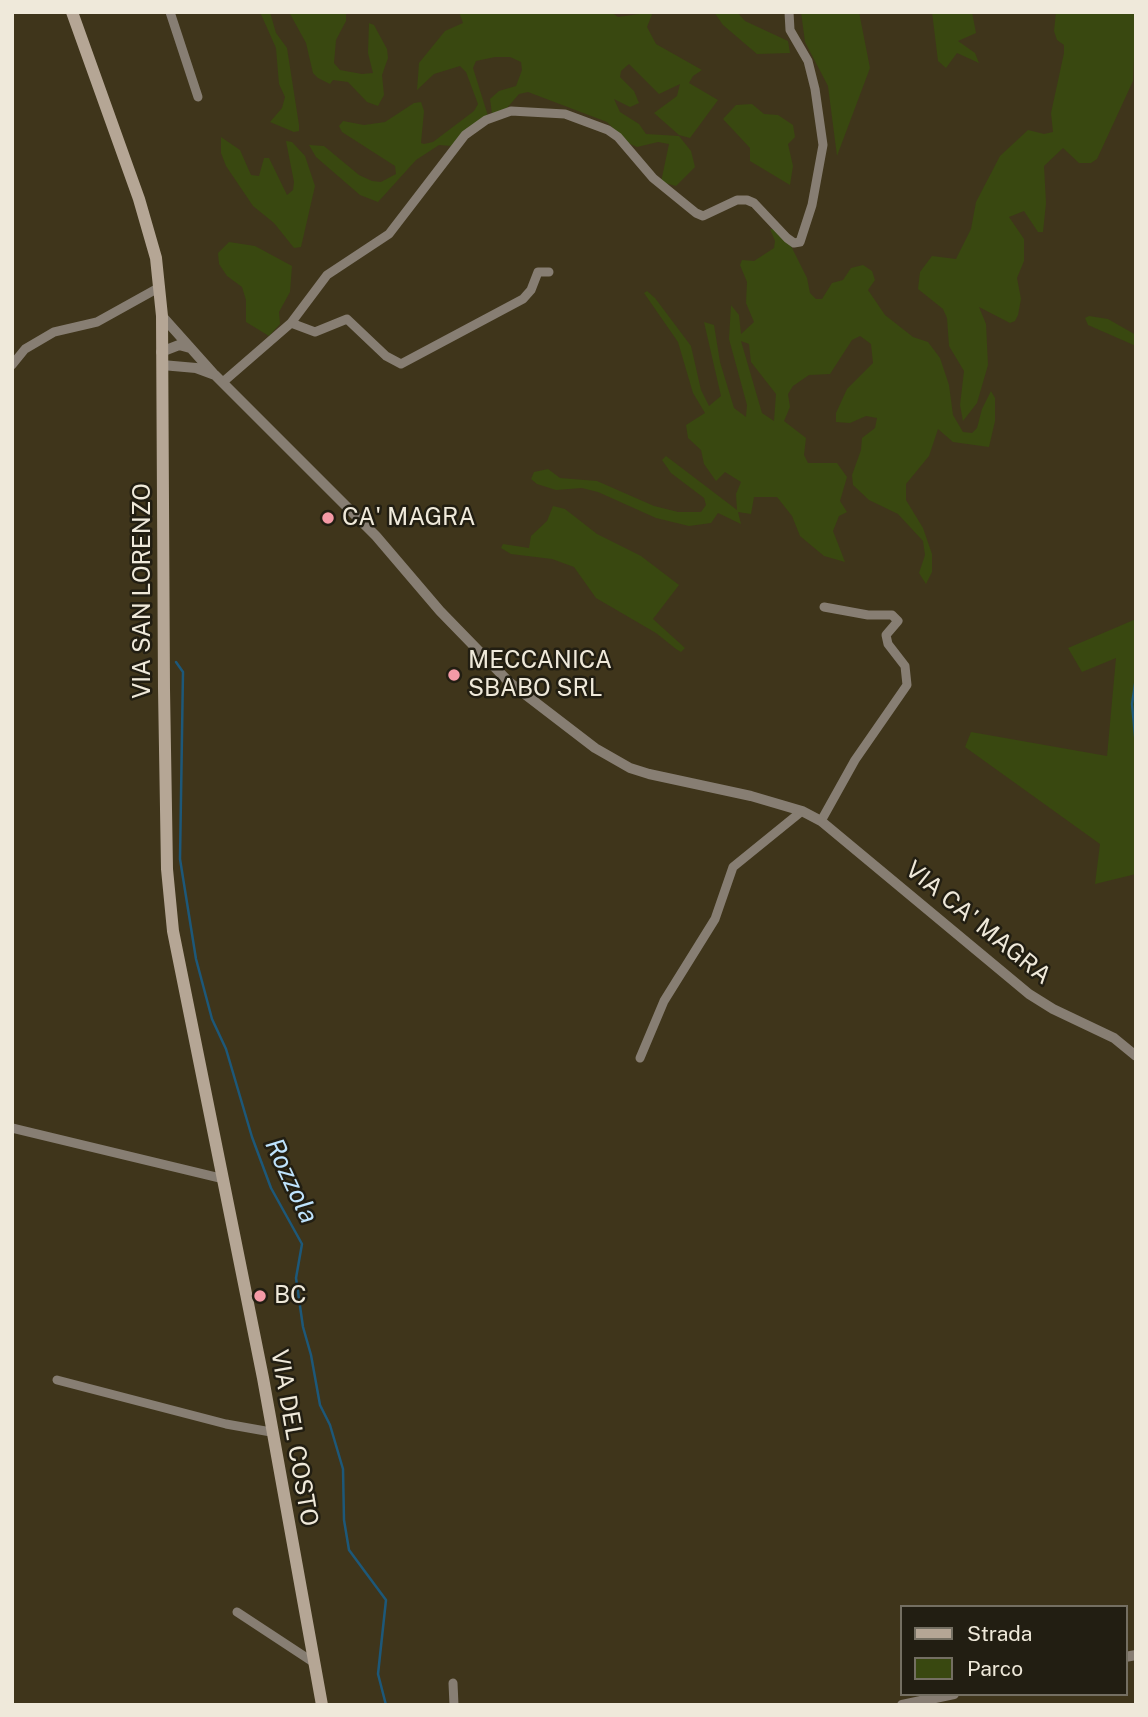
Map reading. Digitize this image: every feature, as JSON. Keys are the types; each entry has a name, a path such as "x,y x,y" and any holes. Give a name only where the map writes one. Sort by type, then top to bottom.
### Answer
{"main road":[{"name":"VIA SAN LORENZO","path":"72,12 139,199 156,258 160,287 167,869 173,931 224,1179"},
{"name":"VIA DEL COSTO","path":"224,1179 322,1705"}],"street":[{"path":"170,12 198,97"},
{"path":"162,365 196,368 219,379 291,323 327,275 389,234 465,135 486,120 512,111 565,114 608,130 618,137 653,178 696,214 704,216 737,200 747,200 754,203 794,243 800,242 812,205 823,145 808,61 790,30 789,12"},
{"path":"291,323 315,332 347,318 386,356 401,364 523,299 531,290 538,272 549,272"},
{"path":"12,365 25,349 54,332 97,322 160,287"},
{"name":"VIA CA' MAGRA","path":"162,316 219,379 376,536 440,611 509,682 594,748 630,768 751,796 802,811 821,821 1029,994 1053,1009 1114,1038 1136,1056"},
{"path":"161,352 180,345 189,346 195,352"},
{"path":"821,821 855,760 907,685 905,666 888,644 886,635 898,621 892,615 868,615 824,607"},
{"path":"640,1058 664,1001 715,919 733,867 802,811"},
{"path":"12,1128 224,1179"},
{"path":"57,1380 226,1424 271,1432"},
{"path":"237,1612 313,1662"},
{"path":"453,1684 454,1705"},
{"path":"902,1705 945,1696"}],"green space":[{"path":"260,12 270,12 276,33 287,48 299,131 294,132 270,122 282,108 285,97 279,84 276,48"},
{"path":"289,12 346,12 346,21 336,40 334,63 340,70 362,74 373,73 368,53 369,23 374,25 387,49 388,58 382,75 384,95 378,106 367,102 348,82 333,80 330,84 313,73 306,43"},
{"path":"459,12 611,12 618,17 653,12 647,27 656,44 702,70 693,76 689,83 718,100 690,138 679,135 654,113 677,96 680,84 659,94 629,64 621,71 620,77 634,91 639,103 630,107 614,99 620,112 639,124 646,134 679,136 691,151 695,167 676,186 661,182 669,144 658,142 637,147 628,143 607,122 528,92 519,94 507,108 492,114 490,99 499,91 516,86 522,70 521,62 510,57 495,57 476,61 473,68 488,116 452,146 439,145 416,160 378,202 360,195 316,157 309,145 324,146 359,175 381,182 396,174 395,166 342,132 339,126 343,121 364,125 385,122 414,103 421,102 424,111 421,143 424,144 433,142 474,111 478,104 466,72 460,66 434,74 417,90 419,63 445,31 463,23"},
{"path":"714,12 737,12 745,21 788,41 790,53 757,54 723,25"},
{"path":"801,12 859,12 870,68 837,156 828,86 805,42"},
{"path":"932,12 972,12 976,33 958,41 975,53 979,63 957,53 946,68 938,61"},
{"path":"1056,12 1136,12 1133,81 1097,159 1091,163 1079,163 1063,148 1044,166 1046,203 1043,232 1038,232 1024,211 1009,217 1024,239 1024,261 1017,278 1021,299 1018,315 1015,321 1010,323 979,307 986,324 988,365 977,403 963,421 960,405 964,371 949,346 947,318 943,309 918,289 920,272 932,256 956,259 971,229 976,202 1000,156 1028,130 1044,134 1053,132 1051,113 1064,53 1064,45 1057,40 1054,31"},
{"path":"752,104 764,114 778,115 793,125 795,137 788,144 793,166 790,185 750,161 750,148 723,119 736,105"},
{"path":"221,137 240,150 251,175 259,176 264,158 269,158 287,195 293,190 294,182 286,141 292,142 305,156 315,186 301,247 294,248 274,223 253,206 226,166 221,153"},
{"path":"770,229 774,229 791,246 807,278 810,293 816,299 822,299 832,283 843,280 851,268 863,265 872,271 875,280 868,290 885,315 913,337 928,342 940,358 949,385 953,415 963,432 972,433 977,428 991,391 995,398 995,421 989,447 953,442 938,429 929,456 906,484 906,500 923,528 932,554 932,572 926,584 919,573 925,555 923,541 898,514 869,500 853,485 852,475 861,450 862,438 875,428 877,418 866,416 850,423 836,422 836,413 847,389 873,363 871,344 860,336 852,340 830,374 809,375 793,386 788,394 790,407 784,421 806,438 804,455 808,463 837,463 847,477 840,501 847,512 839,516 833,531 845,562 824,556 800,536 792,516 777,497 754,497 751,514 738,512 741,524 718,513 711,523 689,526 656,518 598,492 582,488 556,490 537,484 531,479 534,472 548,469 560,478 597,481 654,506 678,512 701,512 706,505 704,498 671,473 662,460 666,456 737,510 736,494 741,482 725,472 716,481 704,464 701,450 688,438 686,425 705,413 693,393 678,342 644,293 647,291 655,298 691,346 701,390 709,406 721,396 704,322 714,325 720,362 734,408 746,417 747,405 729,339 731,305 739,315 741,334 754,322 746,303 747,282 740,265 742,260 754,261 774,248 775,241","holes":["741,341 749,344 751,362 776,394 774,421 762,413"]},
{"path":"229,242 255,246 292,266 290,292 279,312 280,324 269,336 246,322 246,300 242,287 227,276 219,264 218,253"},
{"path":"1089,316 1108,319 1136,335 1136,346 1088,325 1085,318"},
{"path":"553,506 565,509 597,534 641,556 679,585 653,619 685,648 681,652 656,633 596,598 574,567 552,559 511,554 501,548 503,544 529,548 531,536 547,521"},
{"path":"1136,619 1136,712 1132,719 1136,728 1136,874 1095,884 1100,844 965,747 971,732 1107,756 1116,658 1082,672 1068,648"}],"waterway":[{"name":"Rozzola","path":"176,662 183,672 180,859 196,959 212,1019 226,1049 252,1137 271,1188 302,1244 296,1278 303,1327 320,1405 330,1425 343,1469 344,1520 349,1550 386,1600 378,1674 386,1705"},
{"path":"1136,678 1132,704 1136,746"},
{"path":"1136,865 1136,886"}],"place":[{"name":"CA' MAGRA","path":"328,518"},
{"name":"MECCANICA SBABO SRL","path":"454,675"},
{"name":"BC","path":"260,1296"}]}
